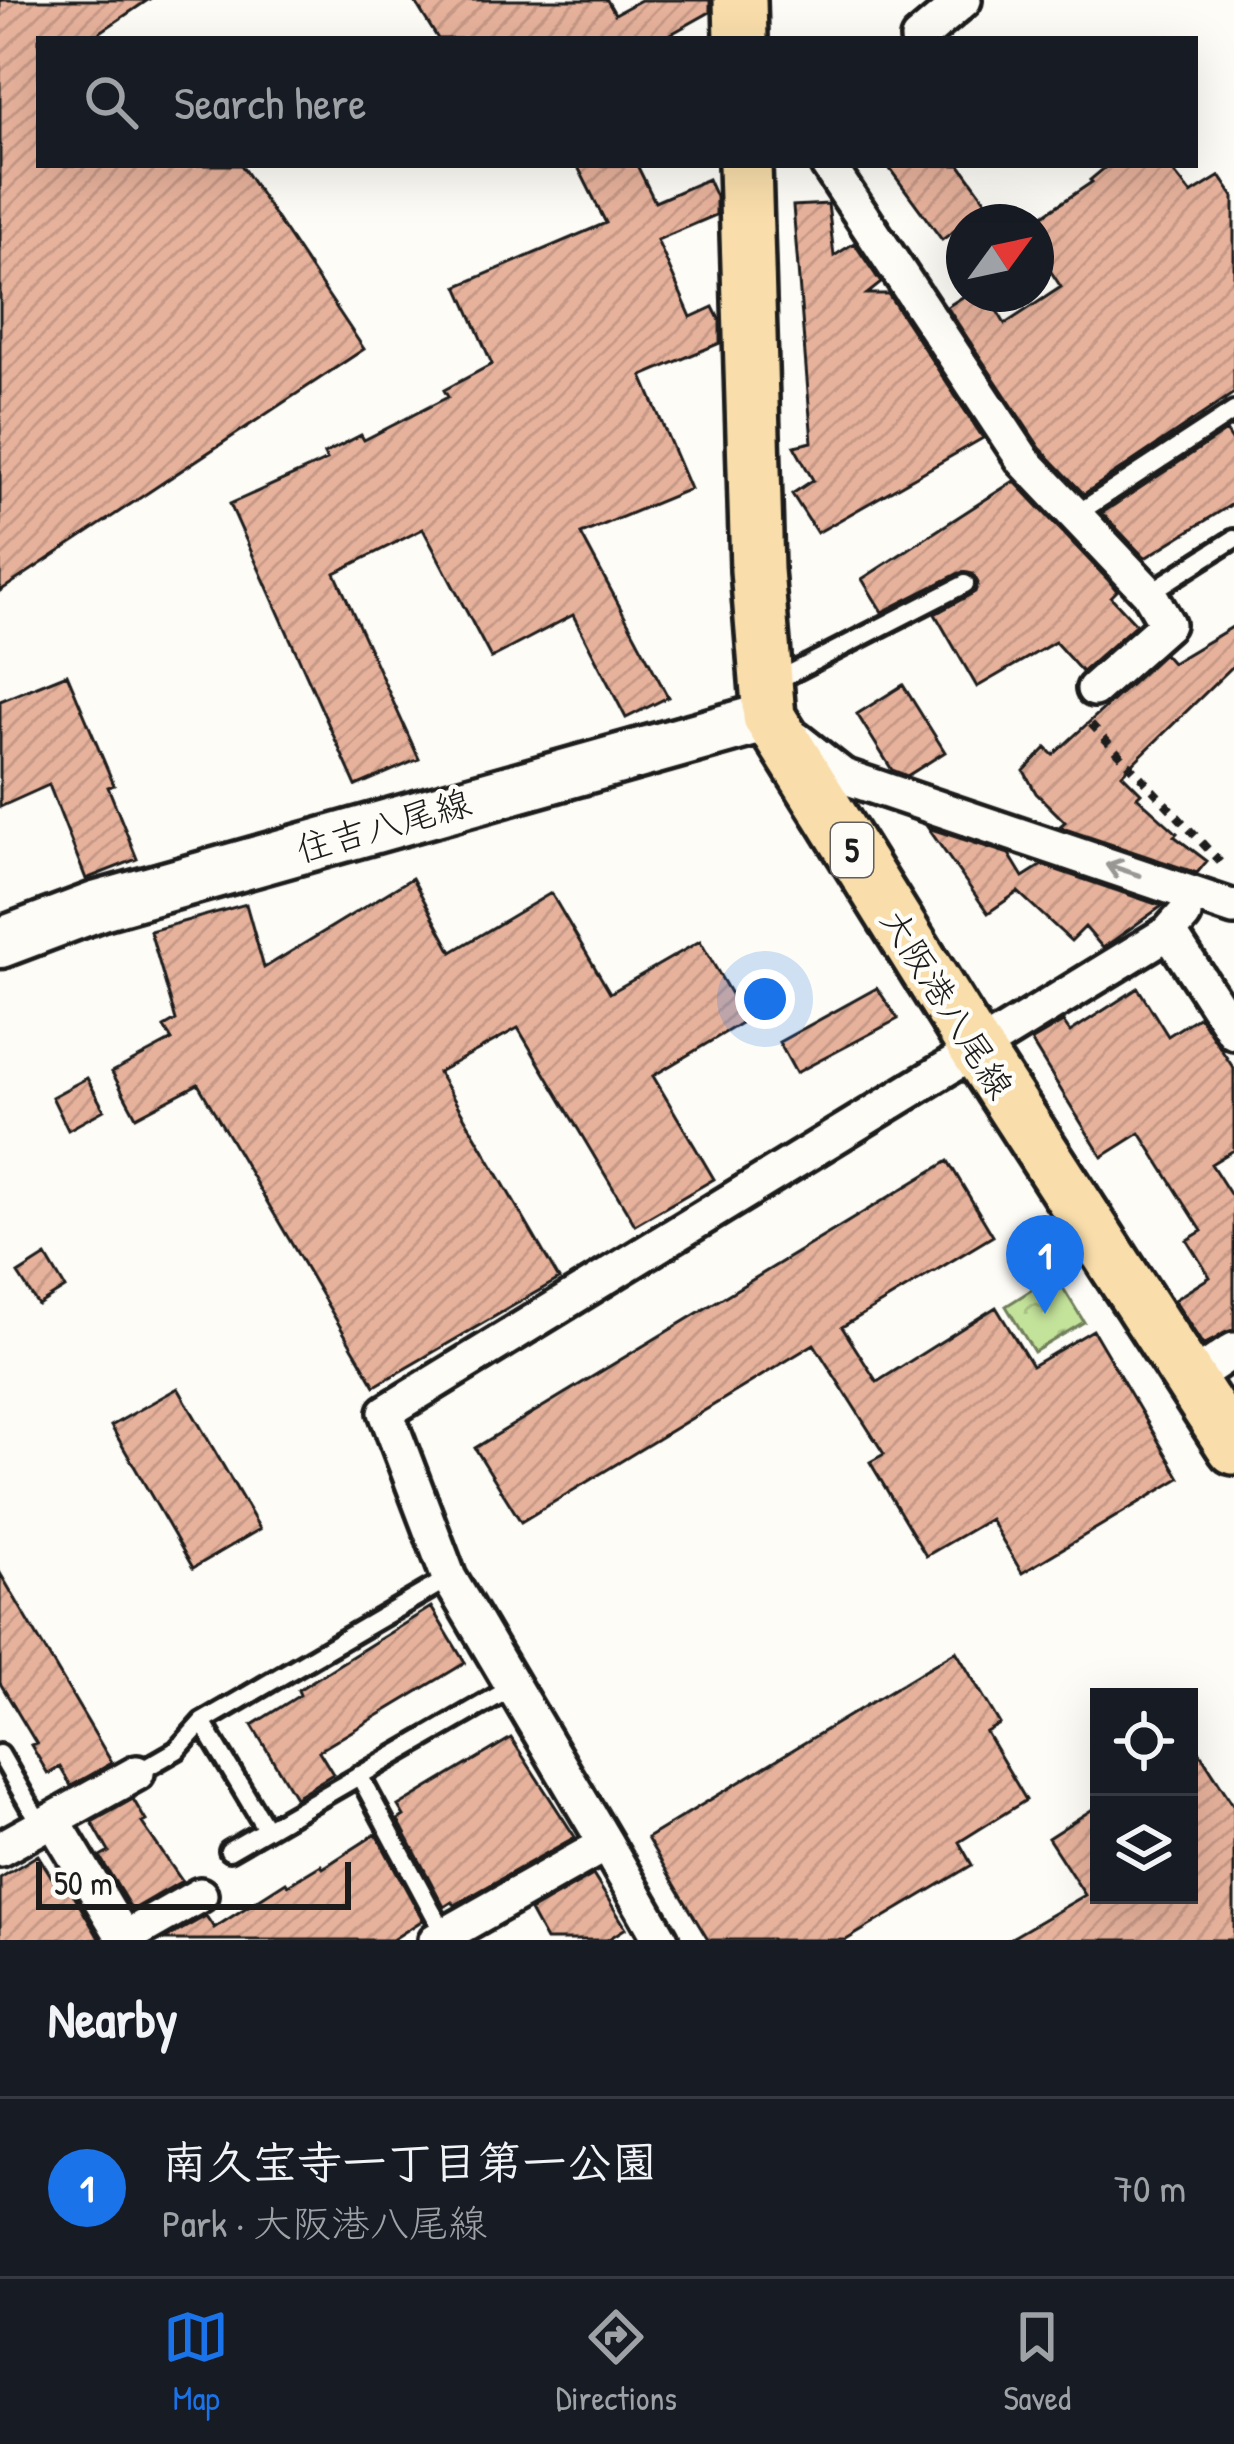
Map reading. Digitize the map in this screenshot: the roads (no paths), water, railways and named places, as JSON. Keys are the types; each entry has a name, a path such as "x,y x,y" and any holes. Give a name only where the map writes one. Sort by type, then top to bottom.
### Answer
{"main road":[{"path":"740,0 741,36"},
{"name":"大阪港八尾線","path":"745,168 757,570 768,701 977,1051 1234,1448"},
{"name":"住吉八尾線","path":"0,943 98,906 768,701"}],"street":[{"path":"922,36 964,0"},
{"path":"830,168 1024,460 1149,593 1167,624 1094,689"},
{"path":"768,701 843,776 1234,908"},
{"path":"661,1940 449,1578 386,1412 1169,932 1202,896"},
{"path":"1169,932 1234,1032"},
{"path":"0,1849 137,1773"},
{"path":"47,1823 122,1939 200,1895"},
{"path":"440,1937 606,1844"}],"lane":[{"path":"1076,515 1234,411"},
{"path":"1149,593 1234,539"},
{"path":"768,701 965,584"},
{"path":"137,1773 177,1750 202,1722 449,1578"},
{"path":"229,1851 512,1687"},
{"path":"202,1722 266,1829"},
{"path":"0,1754 47,1823"},
{"path":"358,1775 440,1937"}],"place":[{"name":"南久宝寺一丁目第一公園","path":"1045,1314"}]}
